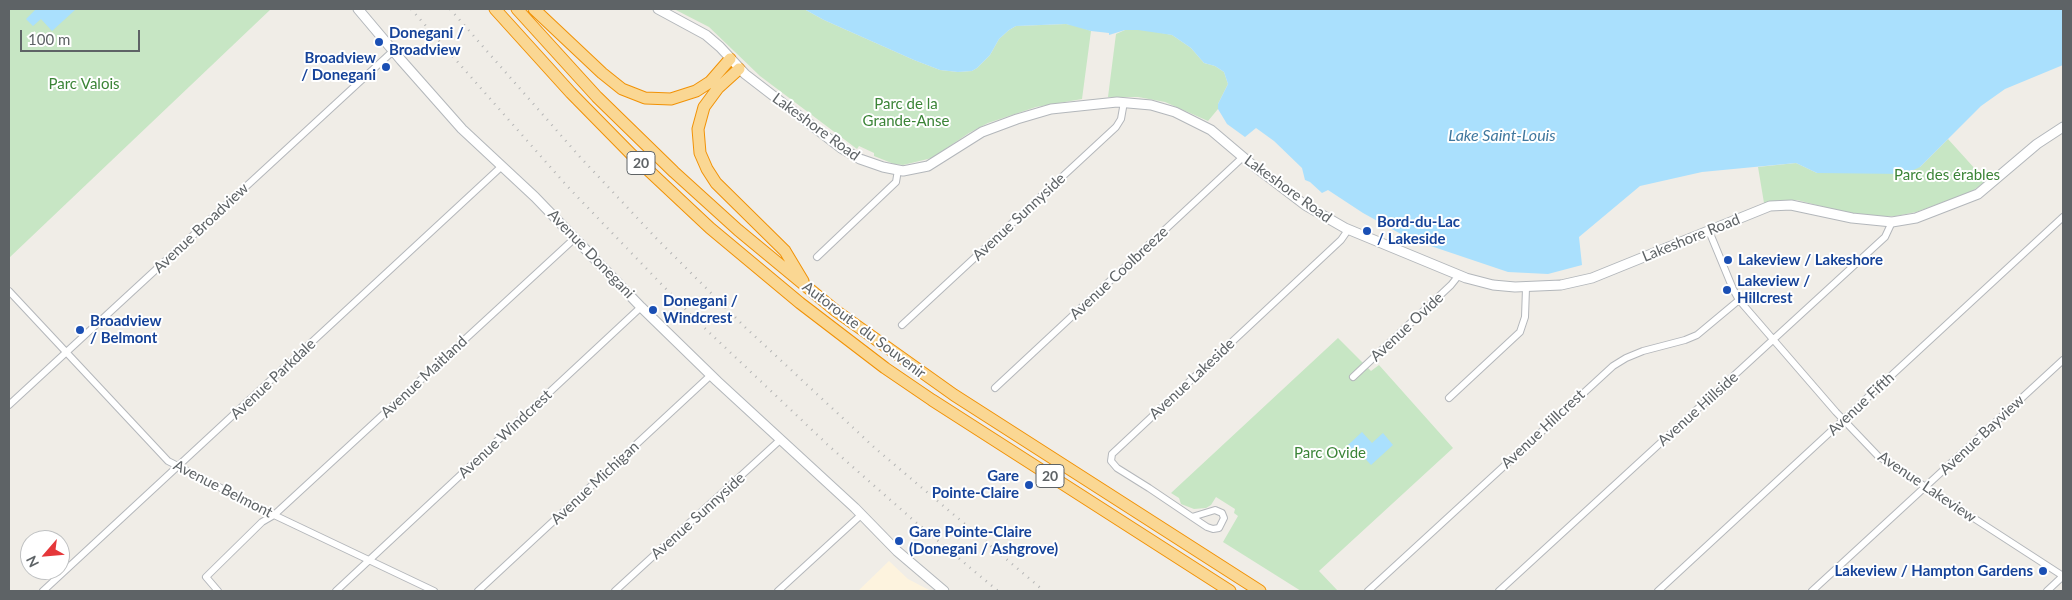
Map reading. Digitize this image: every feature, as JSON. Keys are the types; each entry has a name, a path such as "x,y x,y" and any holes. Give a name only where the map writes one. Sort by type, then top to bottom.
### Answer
{"highway":[{"name":"Autoroute du Souvenir","path":"495,9 637,160 717,233 811,312 885,368 932,400 1230,591"},
{"name":"Autoroute du Souvenir","path":"517,9 597,97 668,167 732,225 808,289 859,328 954,395 1260,591"},
{"path":"534,9 602,73 622,89 645,98 670,99 696,91 710,82 730,59"},
{"path":"739,68 718,88 704,107 698,129 700,153 716,183 785,251 808,289"}],"street":[{"name":"Avenue Donegani","path":"358,9 458,125 575,238 641,307 897,551 944,591"},
{"name":"Lakeshore Road","path":"658,9 706,35 739,68 849,153 867,162 898,170 928,166 941,160 982,132 1033,114 1071,106 1124,102 1151,105 1175,112 1216,134 1309,208 1348,230 1458,275 1492,285 1526,288 1561,285 1592,278 1765,208 1782,204 1852,218 1892,222 1923,216 1976,195 2037,144 2063,127"},
{"name":"Avenue Broadview","path":"9,405 393,51"},
{"name":"Avenue Sunnyside","path":"902,325 1116,128 1122,119 1124,102"},
{"name":"Avenue Coolbreeze","path":"995,388 1243,157"},
{"name":"Avenue Parkdale","path":"44,591 502,166"},
{"path":"817,257 896,182 898,170"},
{"name":"Avenue Fifth","path":"1658,591 2063,218"},
{"name":"Avenue Hillside","path":"1499,591 1885,237 1892,222"},
{"name":"Avenue Lakeside","path":"1192,517 1215,510 1222,513 1224,518 1222,525 1215,529 1210,528 1192,517 1117,468 1111,461 1112,454 1341,240 1348,230"},
{"name":"Avenue Lakeview","path":"1709,231 1733,289 1740,300 1844,420 1878,456 2063,576"},
{"name":"Avenue Maitland","path":"218,591 206,577 262,522 274,515 575,238"},
{"name":"Avenue Ovide","path":"1354,376 1451,285 1458,275"},
{"path":"1449,398 1520,332 1524,316 1526,288"},
{"name":"Avenue Belmont","path":"9,291 168,461 274,515 434,591"},
{"name":"Avenue Hillcrest","path":"1368,591 1612,366 1643,351 1697,335 1740,300"},
{"name":"Avenue Windcrest","path":"336,591 641,307"},
{"name":"Avenue Bayview","path":"1812,591 2063,360"},
{"name":"Avenue Michigan","path":"478,591 711,374"},
{"name":"Avenue Sunnyside","path":"615,591 780,440"},
{"path":"778,591 861,515"},
{"path":"2047,591 2063,576"}],"shaded area":[{"path":"889,561 908,579 931,591 858,591"}],"green space":[{"name":"Parc Valois","path":"9,9 271,9 9,258"},
{"name":"Parc de la Grande-Anse","path":"674,9 804,9 824,20 914,60 940,70 958,72 972,71 977,68 990,55 999,39 1016,26 1066,24 1078,26 1091,31 1082,99 1036,107 988,123 969,133 932,158 903,165 894,164 874,156 874,153 859,146 857,149 760,76 709,27"},
{"path":"1125,30 1147,30 1172,35 1191,48 1204,63 1215,66 1224,72 1228,84 1218,104 1218,109 1208,121 1165,102 1138,97 1108,97 1116,34"},
{"name":"Parc des érables","path":"1948,139 1986,181 1971,192 1916,212 1896,216 1875,217 1852,214 1797,200 1764,203 1758,167 1796,163 1817,173 1920,167"},
{"name":"Parc Ovide","path":"1338,338 1371,371 1379,365 1453,448 1319,571 1338,591 1301,591 1223,542 1238,516 1234,513 1235,509 1216,497 1211,505 1206,508 1194,509 1181,504 1179,498 1171,493"}],"water":[{"path":"36,9 75,10 52,31 41,19 33,26 26,19"},
{"name":"Lake Saint-Louis","path":"804,9 2063,9 2063,65 2005,89 1981,106 1920,167 1905,174 1817,173 1796,163 1702,172 1640,186 1579,237 1582,265 1548,274 1508,272 1410,239 1363,213 1328,190 1322,193 1305,180 1302,168 1274,141 1256,128 1245,137 1227,124 1218,109 1218,104 1228,84 1224,72 1215,66 1204,63 1191,48 1172,35 1125,30 1109,35 1109,33 1091,31 1066,24 1016,26 999,39 990,55 977,68 972,71 958,72 940,70 914,60 824,20"},
{"path":"1362,432 1372,443 1383,433 1393,445 1371,465 1361,454 1357,458 1347,446"}],"railway":[{"path":"411,9 567,186 694,318 829,446 998,591"},
{"path":"450,9 580,157 656,238 746,328 876,449 1044,591"}],"place":[{"name":"Donegani / Broadview","path":"379,42"},
{"name":"Broadview / Donegani","path":"386,67"},
{"name":"Bord-du-Lac / Lakeside","path":"1367,231"},
{"name":"Lakeview / Lakeshore","path":"1728,260"},
{"name":"Lakeview / Hillcrest","path":"1727,290"},
{"name":"Donegani / Windcrest","path":"653,310"},
{"name":"Broadview / Belmont","path":"80,330"},
{"name":"Gare Pointe-Claire","path":"1029,485"},
{"name":"Gare Pointe-Claire (Donegani / Ashgrove)","path":"899,541"},
{"name":"Lakeview / Hampton Gardens","path":"2043,571"}]}
